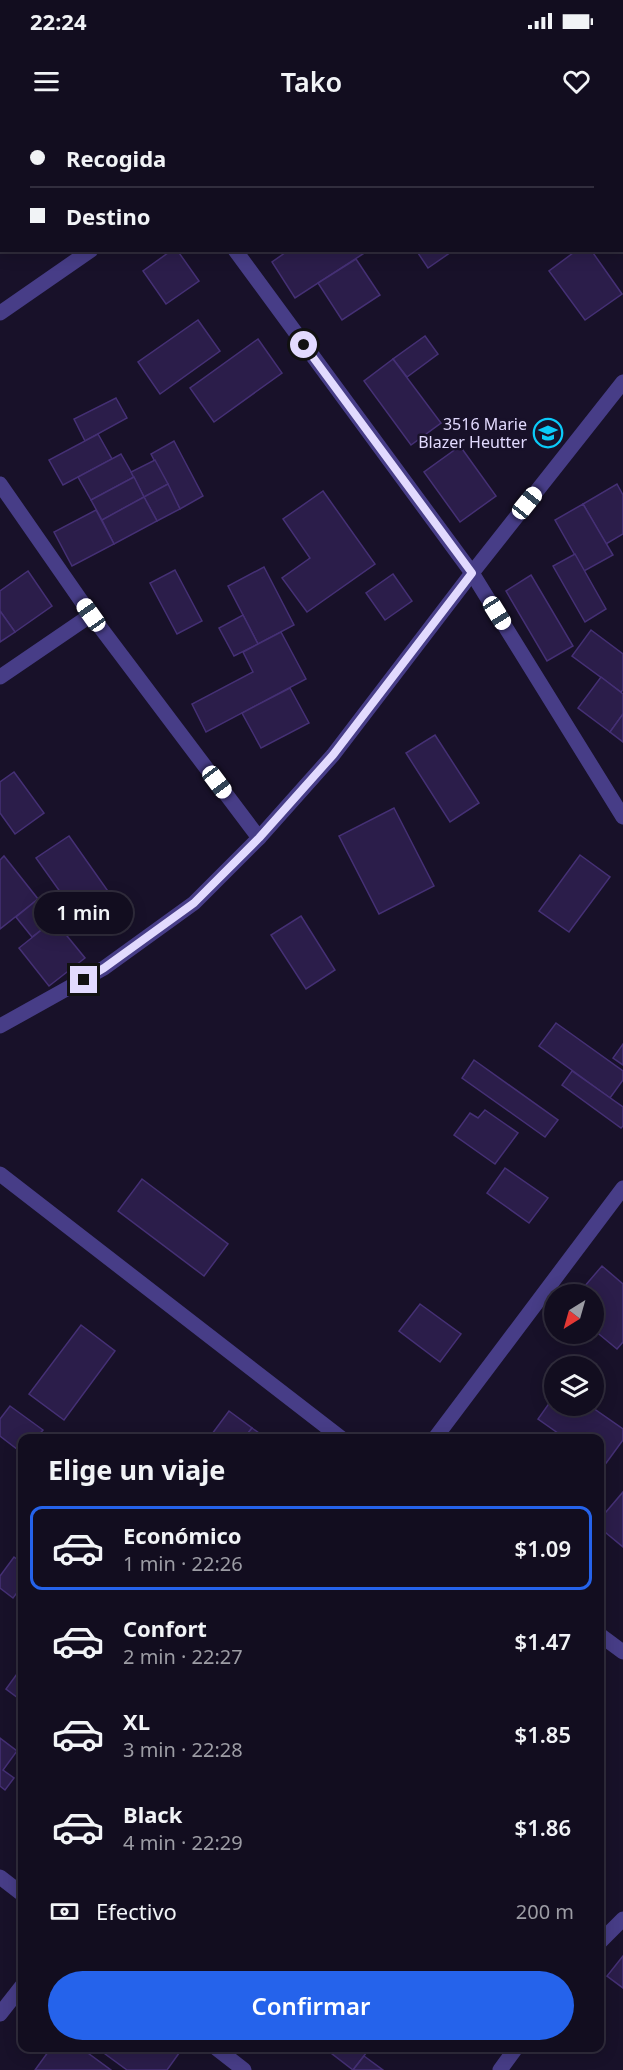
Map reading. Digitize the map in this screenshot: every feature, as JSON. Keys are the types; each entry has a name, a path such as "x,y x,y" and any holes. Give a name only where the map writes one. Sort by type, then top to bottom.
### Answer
{"street":[{"path":"0,313 88,252"},
{"path":"235,252 472,573 623,817"},
{"path":"0,1026 104,968 194,903 259,838 333,755 472,573 623,382"},
{"path":"0,484 91,615 259,838"},
{"path":"0,677 91,615"},
{"path":"0,1174 336,1434"},
{"path":"438,1434 623,1188"},
{"path":"604,1638 623,1652"},
{"path":"0,1877 18,1891"},
{"path":"604,1938 623,1919"},
{"path":"0,2014 18,1991"},
{"path":"221,2052 244,2070"},
{"path":"500,2070 513,2052"}],"building":[{"path":"169,252 178,252 199,281 166,304 143,271"},
{"path":"286,252 366,252 295,298 272,262"},
{"path":"417,252 451,252 428,268"},
{"path":"574,252 592,252 622,294 585,320 549,271"},
{"path":"356,259 380,295 342,320 318,283"},
{"path":"198,320 220,351 160,394 138,362"},
{"path":"425,336 438,354 407,377 393,359"},
{"path":"258,339 282,373 214,422 190,388"},
{"path":"393,359 441,423 411,445 364,381"},
{"path":"116,398 127,418 85,441 74,419"},
{"path":"98,434 112,459 63,485 49,460"},
{"path":"174,441 203,496 180,509 151,454"},
{"path":"460,446 496,496 460,522 424,472"},
{"path":"121,454 134,477 91,500 78,477"},
{"path":"155,460 168,484 144,497 131,472"},
{"path":"134,477 144,497 102,520 91,500"},
{"path":"168,484 180,509 157,521 144,497"},
{"path":"617,484 623,495 623,534 606,544 583,504"},
{"path":"323,491 375,564 307,612 282,578 310,558 283,519"},
{"path":"144,497 157,521 114,544 102,520"},
{"path":"583,504 613,555 584,571 555,520"},
{"path":"96,510 114,544 72,566 54,532"},
{"path":"575,554 606,609 585,622 553,566"},
{"path":"264,567 294,625 258,644 228,586"},
{"path":"175,570 202,621 177,634 150,583"},
{"path":"28,571 52,606 15,632 0,611 0,591"},
{"path":"393,574 412,601 385,620 366,593"},
{"path":"531,575 573,646 547,661 506,591"},
{"path":"0,611 15,632 0,642"},
{"path":"243,615 258,644 234,656 219,628"},
{"path":"591,630 623,654 623,690 621,692 572,656"},
{"path":"281,632 306,679 206,732 192,704 253,672 243,652"},
{"path":"601,677 623,694 623,714 610,732 578,708"},
{"path":"290,688 309,723 261,748 242,713"},
{"path":"623,714 623,742 610,732"},
{"path":"435,735 479,803 450,822 406,753"},
{"path":"14,772 44,813 15,834 0,813 0,782"},
{"path":"394,808 434,886 379,914 339,836"},
{"path":"69,836 110,894 78,917 36,858"},
{"path":"580,855 610,877 569,932 539,911"},
{"path":"4,856 38,899 0,929 0,860"},
{"path":"38,899 54,920 32,937 16,917"},
{"path":"301,916 335,970 306,989 271,935"},
{"path":"54,920 85,958 49,986 19,948"},
{"path":"556,1023 623,1071 623,1080 610,1098 539,1046"},
{"path":"623,1044 623,1065 613,1058"},
{"path":"474,1060 558,1120 545,1137 462,1078"},
{"path":"572,1071 623,1107 623,1126 621,1128 562,1085"},
{"path":"485,1110 518,1133 495,1164 454,1135 470,1113 478,1118"},
{"path":"505,1168 548,1198 529,1223 487,1193"},
{"path":"142,1179 228,1244 204,1276 118,1211"},
{"path":"602,1266 623,1284 623,1342 617,1349 604,1338 604,1284 587,1284"},
{"path":"420,1304 461,1334 440,1362 399,1331"},
{"path":"81,1325 115,1351 64,1420 29,1394"},
{"path":"10,1406 43,1430 40,1434 18,1434 18,1450 0,1436 0,1419"},
{"path":"229,1411 252,1428 247,1434 212,1434"},
{"path":"544,1411 544,1416 604,1416 623,1429 623,1440 604,1466 604,1434 559,1434 538,1419"},
{"path":"252,1428 260,1434 247,1434"},
{"path":"623,1492 623,1547 604,1531 604,1514"},
{"path":"14,1557 18,1560 18,1591 13,1598 0,1588 0,1576"},
{"path":"18,1672 18,1698 6,1689"},
{"path":"0,1738 17,1751 3,1770 14,1778 5,1790 0,1786"},
{"path":"623,1956 623,1988 607,1976"},
{"path":"48,2052 86,2052 111,2070 35,2070"},
{"path":"102,2052 180,2052 167,2070 127,2070"},
{"path":"332,2052 367,2052 353,2070"},
{"path":"364,2056 383,2070 353,2070"}],"place":[{"name":"3516 Marie Blazer Heutter","path":"548,433"}],"route":[{"path":"84,980 194,903 259,838 333,755 472,573 304,345"}]}
